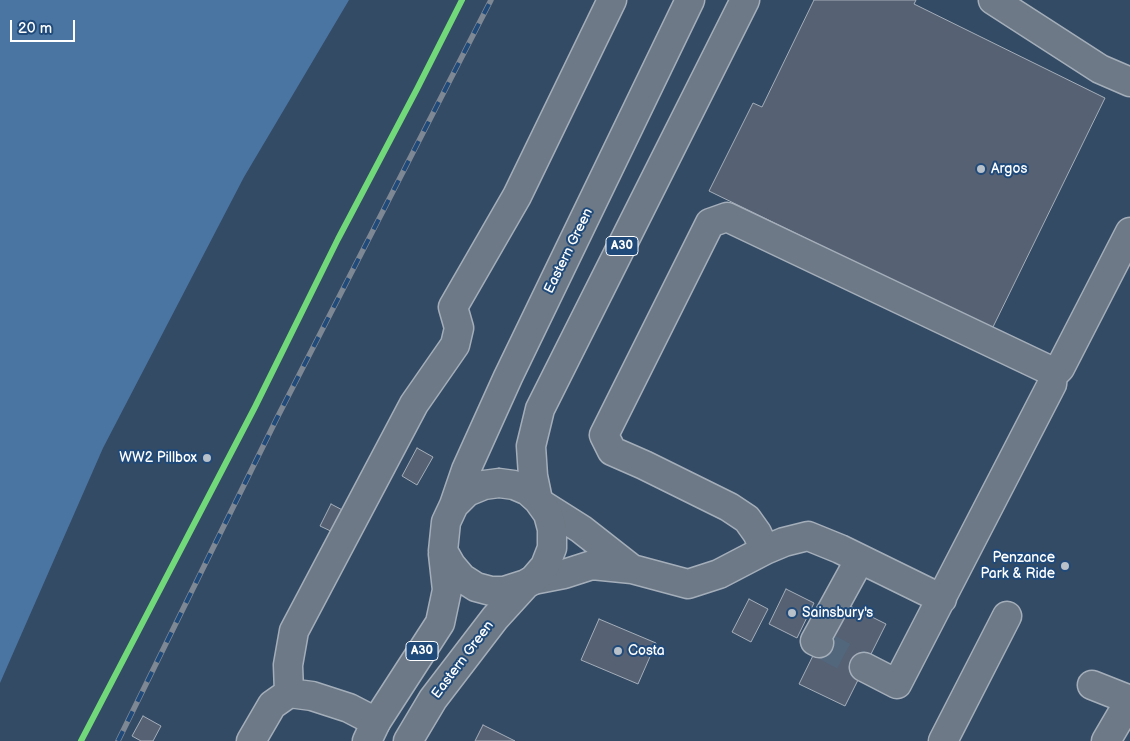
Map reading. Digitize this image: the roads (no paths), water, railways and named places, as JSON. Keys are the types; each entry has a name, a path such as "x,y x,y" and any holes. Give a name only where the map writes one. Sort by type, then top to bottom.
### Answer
{"main road":[{"path":"289,693 288,665 294,631 414,404 455,345 459,328 453,307 518,196 612,0"},
{"name":"Eastern Green","path":"454,505 466,470 508,377 690,0"},
{"name":"A30","path":"540,502 533,476 531,446 540,409 745,0"},
{"path":"993,0 1100,68 1130,82"},
{"path":"765,550 757,533 747,519 729,507 612,451 604,435 710,223 727,217 763,236 1048,369 1053,375"},
{"path":"864,667 897,684 1052,384 1053,375 1060,368 1130,232"},
{"path":"632,569 582,529 540,502 528,491 514,485 498,482 484,484 467,492 454,505 446,522 443,551 451,565 462,578 476,587 491,591 504,591 529,582 592,565 632,569 688,584 719,574 784,542 808,536 942,599"},
{"path":"529,582 545,566 552,548 552,529 548,514 540,502"},
{"name":"A30","path":"372,732 440,623 447,590 443,551"},
{"path":"819,643 815,641 860,559"},
{"name":"Eastern Green","path":"408,741 439,692 495,618 529,582"},
{"path":"943,741 1007,616"},
{"path":"1092,685 1130,700 1106,741"},
{"path":"251,741 272,705 289,693 312,696 349,708 372,732"}],"water":[{"path":"0,0 349,0 244,177 103,448 0,683"}],"tunnel":[{"path":"819,643 864,667"}],"railway":[{"path":"118,741 277,418 491,0"}],"place":[{"name":"Argos","path":"981,169"},
{"name":"WW2 Pillbox","path":"207,458"},
{"name":"Penzance Park & Ride","path":"1065,566"},
{"name":"Sainsbury's","path":"792,613"},
{"name":"Costa","path":"618,651"}]}
